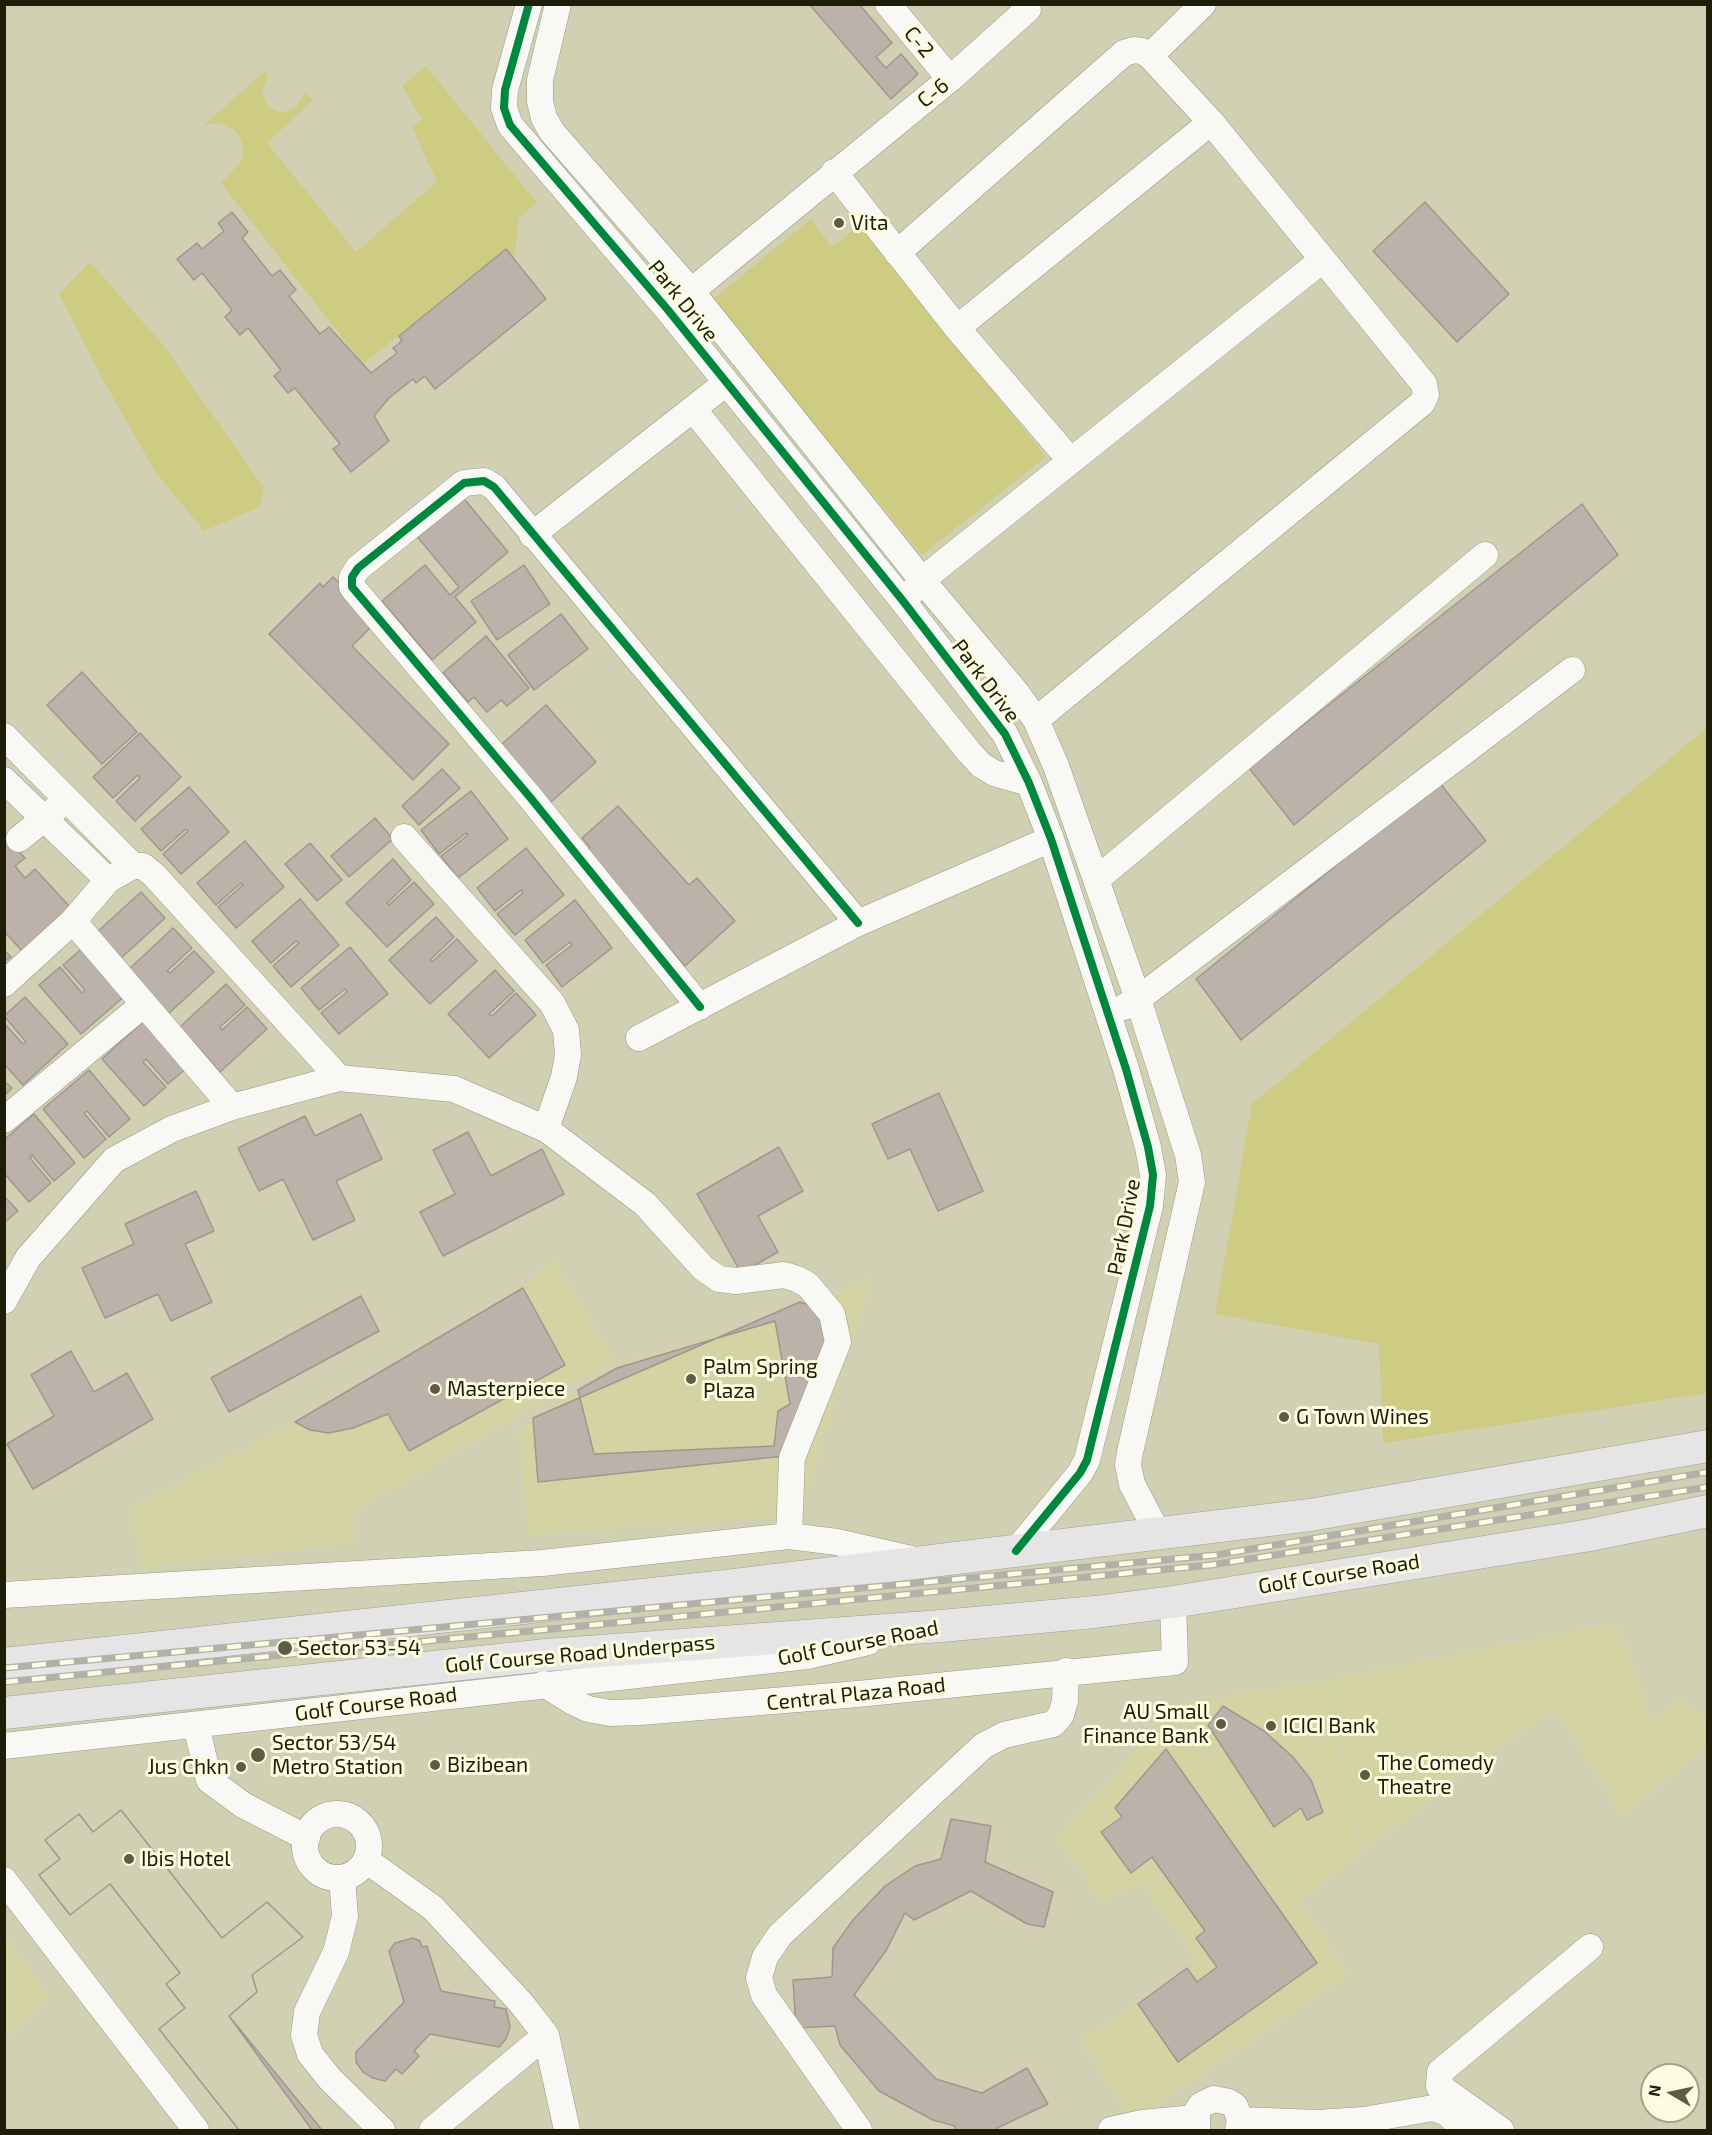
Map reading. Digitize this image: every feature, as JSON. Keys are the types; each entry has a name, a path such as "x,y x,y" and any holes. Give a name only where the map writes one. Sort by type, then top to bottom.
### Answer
{"main road":[{"path":"4,1664 726,1586 1310,1515 1707,1446"},
{"name":"Golf Course Road","path":"941,1626 1173,1602 1590,1534 1707,1511"},
{"name":"Golf Course Road Underpass","path":"4,1713 546,1655 941,1626"}],"street":[{"name":"Park Drive","path":"529,4 505,90 504,108 510,125 668,310 903,601 1005,734 1029,783 1051,839 1108,1015 1148,1147 1153,1174 1150,1206 1093,1442 1080,1473 1016,1551"},
{"name":"Park Drive","path":"558,4 540,80 540,101 544,118 552,132 691,291 922,580 1016,692 1036,720 1056,766 1138,999 1188,1155 1192,1182 1128,1465 1132,1484 1158,1534"},
{"name":"C-2","path":"888,4 950,79"},
{"path":"1150,56 1203,4"},
{"name":"C-6","path":"668,310 950,79 1026,7"},
{"path":"897,253 1124,53 1134,50 1150,56 1211,122 1321,261 1424,384 1426,395 1422,403 1036,720"},
{"path":"957,328 1211,122"},
{"path":"834,172 957,328 1071,461"},
{"path":"903,601 922,580 1321,261"},
{"path":"532,535 726,383"},
{"path":"693,409 969,752 981,765 994,773 1029,783"},
{"path":"700,1007 529,796 352,587 352,577 358,568 464,483 474,480 484,481 494,487 858,923"},
{"path":"1096,880 1485,555"},
{"path":"1108,1015 1138,999 1572,670"},
{"path":"4,736 133,866"},
{"path":"25,756 4,780 108,880"},
{"path":"19,839 67,800"},
{"path":"404,837 552,1003 566,1030 568,1055 564,1077 546,1129"},
{"path":"639,1038 858,923 1051,839"},
{"path":"4,984 73,921 108,880 133,866 143,866 154,875 339,1078"},
{"path":"73,921 232,1107"},
{"path":"4,1120 144,1004"},
{"path":"4,1301 28,1258 114,1160 172,1129 232,1107 339,1078 454,1089 546,1129 645,1204 703,1268 719,1279 736,1281 784,1275 797,1279 808,1285 832,1314 838,1342 792,1458 789,1536"},
{"path":"1093,1442 1130,1452"},
{"path":"4,1595 542,1563 789,1536 837,1542 925,1562"},
{"name":"Central Plaza Road","path":"544,1684 573,1702 610,1713 847,1695 1175,1662 1173,1602"},
{"name":"Golf Course Road","path":"4,1746 807,1656 941,1626"},
{"path":"859,2130 764,1995 759,1977 765,1957 780,1935 983,1746 1004,1735 1053,1724 1061,1715 1070,1713 1080,1694 1072,1671"},
{"path":"196,1725 209,1780 243,1805 307,1838"},
{"path":"327,1816 348,1816 357,1821 368,1839 366,1860 352,1875 342,1878 322,1874 314,1868 305,1849 307,1838 310,1829 317,1821 327,1816"},
{"path":"366,1860 433,1908 521,2003 546,2035 567,2130"},
{"path":"342,1878 345,1905 336,1952 307,2012 304,2035 310,2054 330,2079 382,2130"},
{"path":"4,1880 196,2130"},
{"path":"4,1909 178,2130"},
{"path":"1501,2130 1439,2086 1440,2072 1590,1947"},
{"path":"432,2130 546,2035"},
{"path":"1111,2130 1142,2123 1196,2124 1201,2105 1214,2099 1229,2102 1239,2113 1239,2125 1364,2120 1433,2108 1447,2113 1464,2130"}],"shaded area":[{"path":"426,66 537,203 519,217 514,258 506,249 363,364 221,183 241,162 243,146 237,132 221,123 204,125 265,71 268,76 262,91 267,106 282,113 297,107 304,92 313,100 267,143 356,252 437,182 412,127 422,119 402,86"},
{"path":"811,219 832,247 861,224 1046,457 922,555 712,300"},
{"path":"90,262 164,346 264,488 261,506 204,531 156,473 103,380 59,294"},
{"path":"1707,728 1707,1393 1383,1443 1379,1344 1215,1314 1252,1104"},
{"name":"Masterpiece","path":"555,1260 614,1360 354,1511 355,1543 143,1567 129,1510 295,1422 523,1288"},
{"name":"Palm Spring Plaza","path":"872,1277 800,1515 529,1535 518,1431 615,1365 775,1321"},
{"path":"1617,1623 1652,1721 1681,1700 1707,1718 1707,1745 1623,1816 1554,1708 1362,1851 1330,1680"},
{"path":"1328,1680 1360,1853 1302,1899 1179,1704"},
{"path":"1164,1704 1177,1705 1348,1974 1133,2122 1081,2041 1199,1964 1142,1881 1104,1902 1056,1839 1151,1733"},
{"path":"5,1934 49,1997 4,2038"}],"building":[{"path":"809,4 859,4 892,43 876,57 886,68 901,54 918,74 891,99"},
{"path":"1425,202 1509,294 1457,342 1373,251"},
{"path":"232,212 248,232 242,238 272,276 280,270 296,290 289,296 320,334 329,327 371,373 397,353 393,348 402,341 399,336 506,249 546,299 435,389 425,376 416,383 413,379 389,398 374,416 389,441 351,472 333,449 340,444 295,388 288,393 274,376 281,370 248,328 240,335 225,317 232,310 202,273 194,280 177,259 197,243 202,249 224,231 218,223"},
{"path":"461,495 508,552 455,597 476,622 432,660 382,601 425,565 450,595 459,587 415,534"},
{"path":"1582,504 1618,555 1294,825 1249,768"},
{"path":"524,565 550,604 497,640 471,601"},
{"path":"333,577 353,596 373,625 352,646 449,744 413,780 269,634 320,583 323,587"},
{"path":"561,614 588,649 534,690 508,655"},
{"path":"486,636 529,688 507,706 501,700 487,712 474,697 468,702 443,673"},
{"path":"82,672 137,732 102,764 47,705"},
{"path":"546,705 596,762 543,809 493,752"},
{"path":"140,733 181,777 135,821 116,801 140,778 138,775 113,798 93,777"},
{"path":"442,769 460,788 419,825 402,806"},
{"path":"1439,782 1486,841 1241,1040 1196,979"},
{"path":"189,787 229,832 181,874 163,854 188,831 186,829 161,851 141,829"},
{"path":"471,791 508,839 458,878 441,856 468,835 466,833 439,854 421,830"},
{"path":"618,806 689,885 697,878 735,921 685,966 609,880 581,855 590,847 582,838"},
{"path":"375,818 393,839 349,877 331,856"},
{"path":"4,836 25,858 15,866 25,878 35,869 70,907 22,951 4,931"},
{"path":"245,841 284,887 236,928 218,907 243,885 241,883 216,905 197,883"},
{"path":"310,843 342,880 317,901 285,864"},
{"path":"526,848 564,895 515,935 497,914 523,893 521,890 495,911 477,888"},
{"path":"393,859 411,880 387,903 389,905 414,882 434,904 387,947 346,903"},
{"path":"141,892 165,918 120,959 96,933"},
{"path":"300,899 339,945 291,987 273,966 299,943 296,941 271,963 252,941"},
{"path":"575,900 612,948 562,987 546,965 572,945 570,942 543,963 525,940"},
{"path":"436,917 454,937 430,960 432,962 457,939 477,961 430,1004 389,960"},
{"path":"173,928 192,948 167,971 170,973 194,951 214,972 167,1015 127,971"},
{"path":"85,946 127,994 81,1034 39,985 60,967 82,993 85,990 63,965"},
{"path":"350,947 388,994 339,1034 321,1013 347,992 345,989 319,1010 301,988"},
{"path":"4,950 11,957 4,962"},
{"path":"495,970 514,991 489,1014 492,1016 516,993 536,1015 489,1058 448,1014"},
{"path":"226,984 245,1005 220,1027 222,1030 247,1007 267,1029 220,1072 180,1027"},
{"path":"25,997 68,1044 23,1085 4,1064 4,1023 23,1044 26,1042 4,1016"},
{"path":"146,1019 189,1066 168,1084 146,1059 143,1062 166,1087 144,1106 102,1059"},
{"path":"89,1070 130,1119 109,1137 87,1111 84,1113 106,1139 84,1158 43,1109"},
{"path":"4,1081 12,1088 4,1096"},
{"path":"939,1093 983,1191 938,1211 910,1149 888,1159 872,1124"},
{"path":"34,1114 75,1163 54,1181 32,1155 30,1158 51,1183 29,1202 4,1173 4,1140"},
{"path":"361,1114 382,1159 336,1181 355,1220 313,1240 283,1179 259,1191 238,1148 305,1116 315,1136"},
{"path":"468,1132 491,1176 542,1149 564,1194 443,1256 420,1212 455,1194 433,1150"},
{"path":"779,1147 803,1191 758,1216 778,1252 741,1273 697,1194"},
{"path":"196,1191 214,1231 185,1244 212,1302 171,1321 158,1294 105,1318 82,1268 134,1244 125,1224"},
{"path":"4,1196 18,1211 4,1223"},
{"name":"Masterpiece","path":"523,1288 565,1365 409,1451 388,1414 353,1428 329,1433 310,1430 295,1422"},
{"path":"361,1296 379,1331 229,1412 211,1378"},
{"path":"800,1302 828,1312 837,1341 794,1455 538,1482 533,1418"},
{"name":"Palm Spring Plaza","path":"775,1321 790,1404 778,1411 774,1446 594,1454 578,1390 617,1368"},
{"path":"71,1351 94,1392 127,1373 153,1419 33,1489 7,1444 54,1416 31,1375"},
{"path":"1223,1706 1264,1731 1293,1757 1311,1780 1323,1812 1307,1820 1301,1808 1274,1827 1208,1725"},
{"path":"1166,1749 1317,1963 1178,2062 1138,2004 1187,1968 1197,1982 1217,1967 1196,1938 1205,1931 1152,1857 1131,1873 1101,1832 1122,1817 1115,1808"},
{"path":"121,1810 222,1938 267,1902 303,1937 252,1975 257,1992 229,2016 322,2130 239,2130 159,2029 185,2008 166,1984 180,1973 110,1884 70,1915 39,1875 60,1859 45,1840 79,1814 93,1832"},
{"path":"121,1810 222,1938 267,1902 303,1937 252,1975 257,1992 229,2016 312,2130 239,2130 159,2029 185,2008 166,1984 180,1973 110,1884 70,1915 39,1875 60,1859 45,1840 79,1814 93,1832"},
{"path":"951,1819 991,1826 985,1862 1053,1892 1044,1927 1027,1924 971,1891 914,1920 905,1913 887,1949 854,1995 936,2079 982,2093 1027,2068 1048,2104 997,2130 955,2130 955,2126 933,2120 879,2091 840,2045 835,2026 796,2028 793,1980 832,1977 833,1948 853,1920 885,1886 915,1866 941,1859"},
{"path":"413,1938 420,1941 422,1947 427,1946 441,1991 495,2001 494,2007 506,2009 510,2027 506,2039 499,2047 430,2034 414,2051 419,2056 402,2074 396,2069 385,2081 363,2072 356,2062 356,2052 404,2002 389,1951 395,1943"}],"railway":[{"path":"4,1668 1216,1555 1708,1472"},
{"path":"4,1682 1211,1565 1708,1487"}],"cycle path":[{"path":"529,4 505,90 504,108 510,125 668,310 903,601 1005,734 1029,783 1051,839 1126,1069 1148,1147 1153,1175 1150,1206 1087,1460 1080,1473 1016,1551"},
{"path":"700,1007 529,796 352,587 352,577 358,568 464,483 484,481 494,487 858,923"}],"place":[{"name":"Vita","path":"839,223"},
{"name":"Palm Spring Plaza","path":"691,1379"},
{"name":"Masterpiece","path":"435,1389"},
{"name":"G Town Wines","path":"1284,1417"},
{"name":"Sector 53-54","path":"285,1648"},
{"name":"AU Small Finance Bank","path":"1221,1724"},
{"name":"ICICI Bank","path":"1271,1726"},
{"name":"Sector 53/54 Metro Station","path":"258,1755"},
{"name":"Bizibean","path":"435,1765"},
{"name":"Jus Chkn","path":"241,1767"},
{"name":"The Comedy Theatre","path":"1365,1775"},
{"name":"Ibis Hotel","path":"129,1859"}]}
